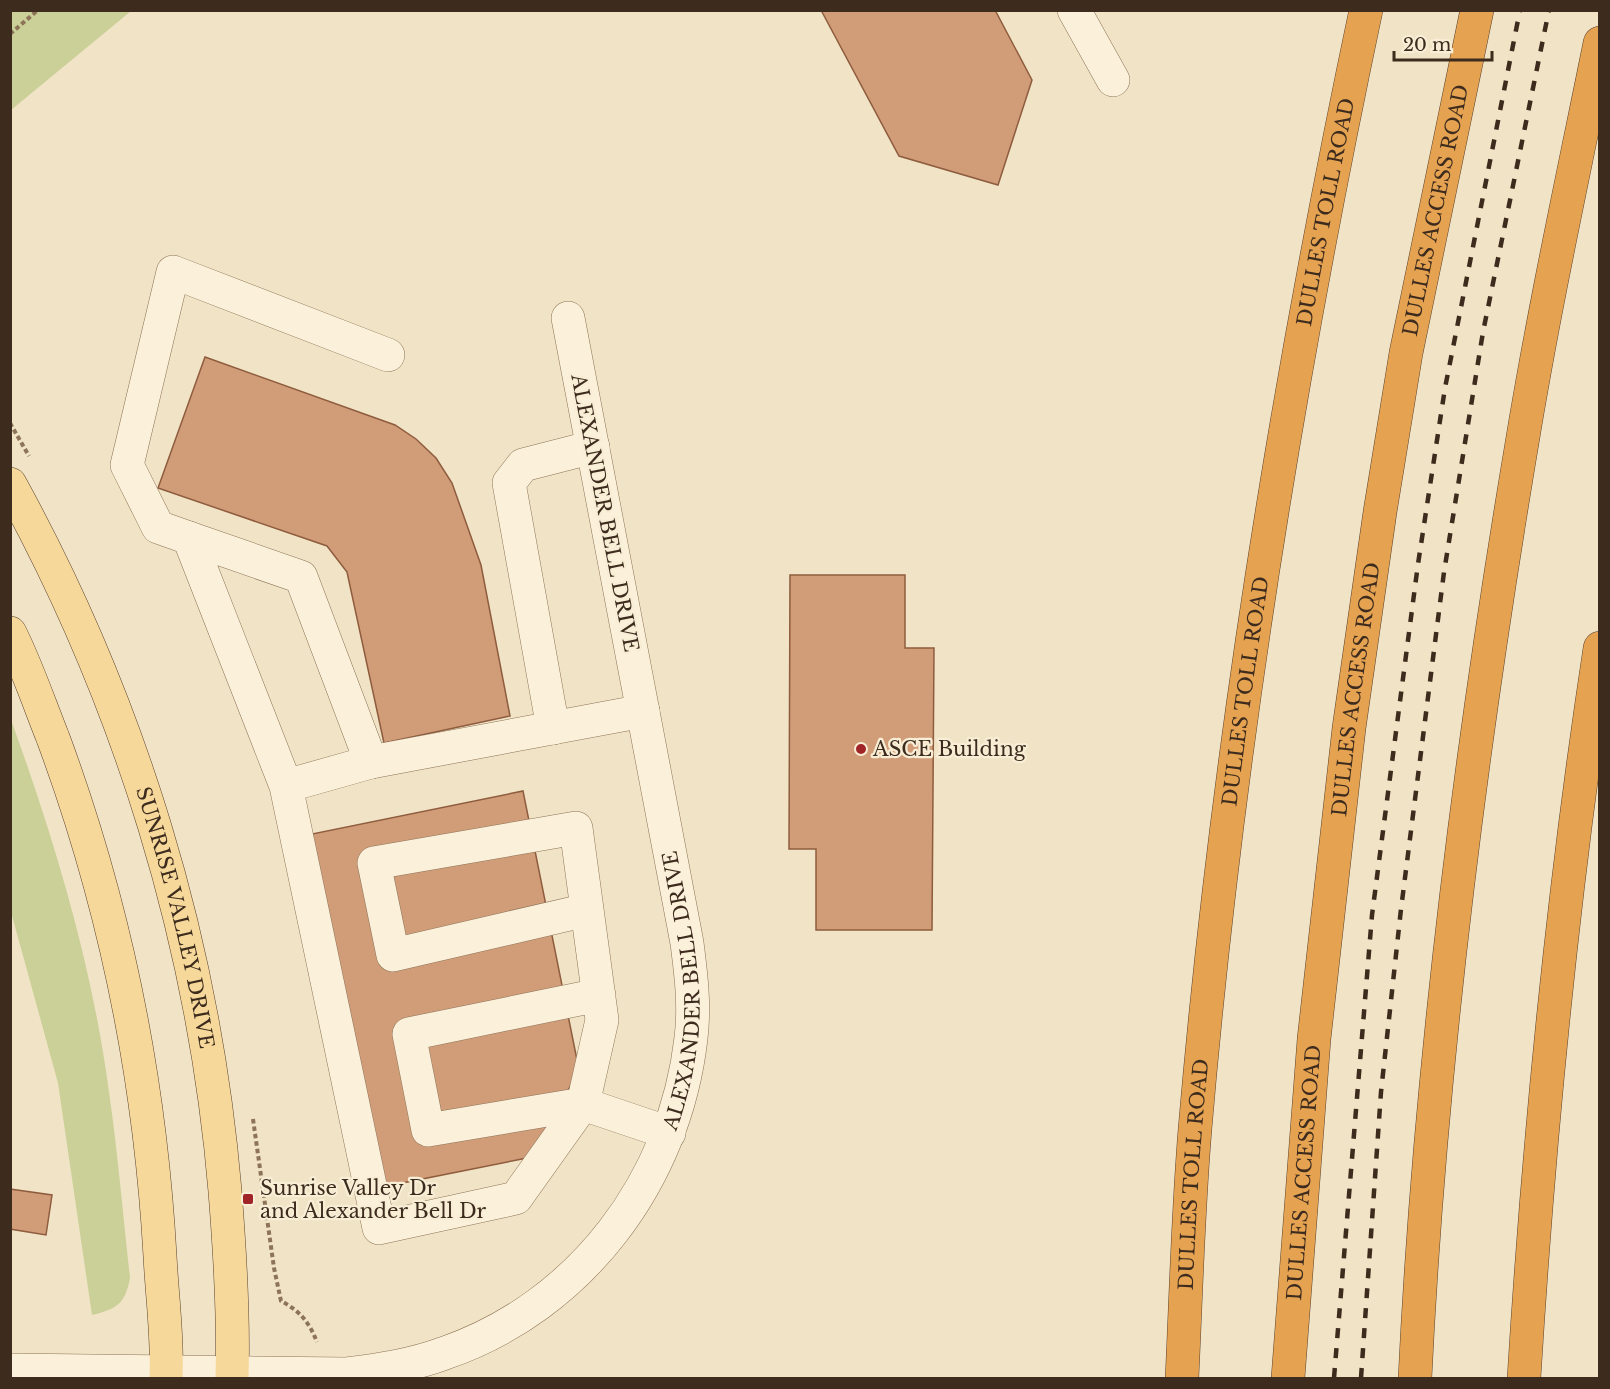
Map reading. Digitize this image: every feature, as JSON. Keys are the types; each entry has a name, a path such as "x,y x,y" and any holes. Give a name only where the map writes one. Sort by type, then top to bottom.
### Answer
{"highway":[{"name":"DULLES TOLL ROAD","path":"1182,1378 1195,1131 1213,952 1241,730 1268,536 1303,328 1366,10"},
{"name":"DULLES ACCESS ROAD","path":"1288,1378 1314,1039 1351,717 1380,512 1407,353 1477,10"},
{"path":"1415,1378 1421,1263 1452,931 1482,696 1522,441 1599,43"},
{"path":"1524,1378 1534,1206 1554,998 1579,784 1599,648"}],"main road":[{"name":"SUNRISE VALLEY DRIVE","path":"10,484 69,599 127,738 163,853 192,965 206,1036 221,1143 230,1252 232,1376"},
{"path":"10,633 81,814 106,904 131,1012 147,1112 158,1220 166,1375"}],"street":[{"path":"1074,10 1113,80"},
{"path":"371,762 300,577 158,527 127,465 173,272 388,355"},
{"name":"ALEXANDER BELL DRIVE","path":"10,1370 232,1376 347,1374 398,1367 446,1353 499,1330 543,1302 580,1270 616,1231 646,1183 669,1133 684,1084 692,1036 692,983 687,943 568,318"},
{"path":"553,728 509,483 523,465 593,447"},
{"path":"189,538 286,786 379,1228 516,1198 583,1104 602,1020 576,828 374,863 393,955 587,910"},
{"path":"286,786 371,762 643,711"},
{"path":"599,995 409,1034 428,1130 583,1104 669,1133"}],"path":[{"path":"10,34 38,10"}],"green space":[{"path":"11,10 131,10 131,11 11,110"},
{"path":"10,717 42,809 70,902 93,996 112,1115 130,1278 119,1304 114,1308 92,1315 58,1083 11,912"}],"building":[{"path":"821,10 995,10 1032,80 998,185 899,156"},
{"path":"205,357 395,425 416,439 436,458 452,483 481,565 510,716 384,743 347,572 327,546 158,488"},
{"name":"ASCE Building","path":"790,575 905,575 905,648 934,648 932,930 816,930 816,849 789,849"},
{"path":"523,791 579,1070 532,1157 382,1187 312,834"},
{"path":"10,1189 52,1195 46,1235 10,1229"}],"railway":[{"path":"1334,1378 1372,915 1418,564 1445,388 1520,10"},
{"path":"1361,1378 1381,1092 1401,909 1444,572 1483,332 1549,10"}],"place":[{"name":"ASCE Building","path":"861,749"},
{"name":"Sunrise Valley Dr and Alexander Bell Dr","path":"248,1199"}]}
